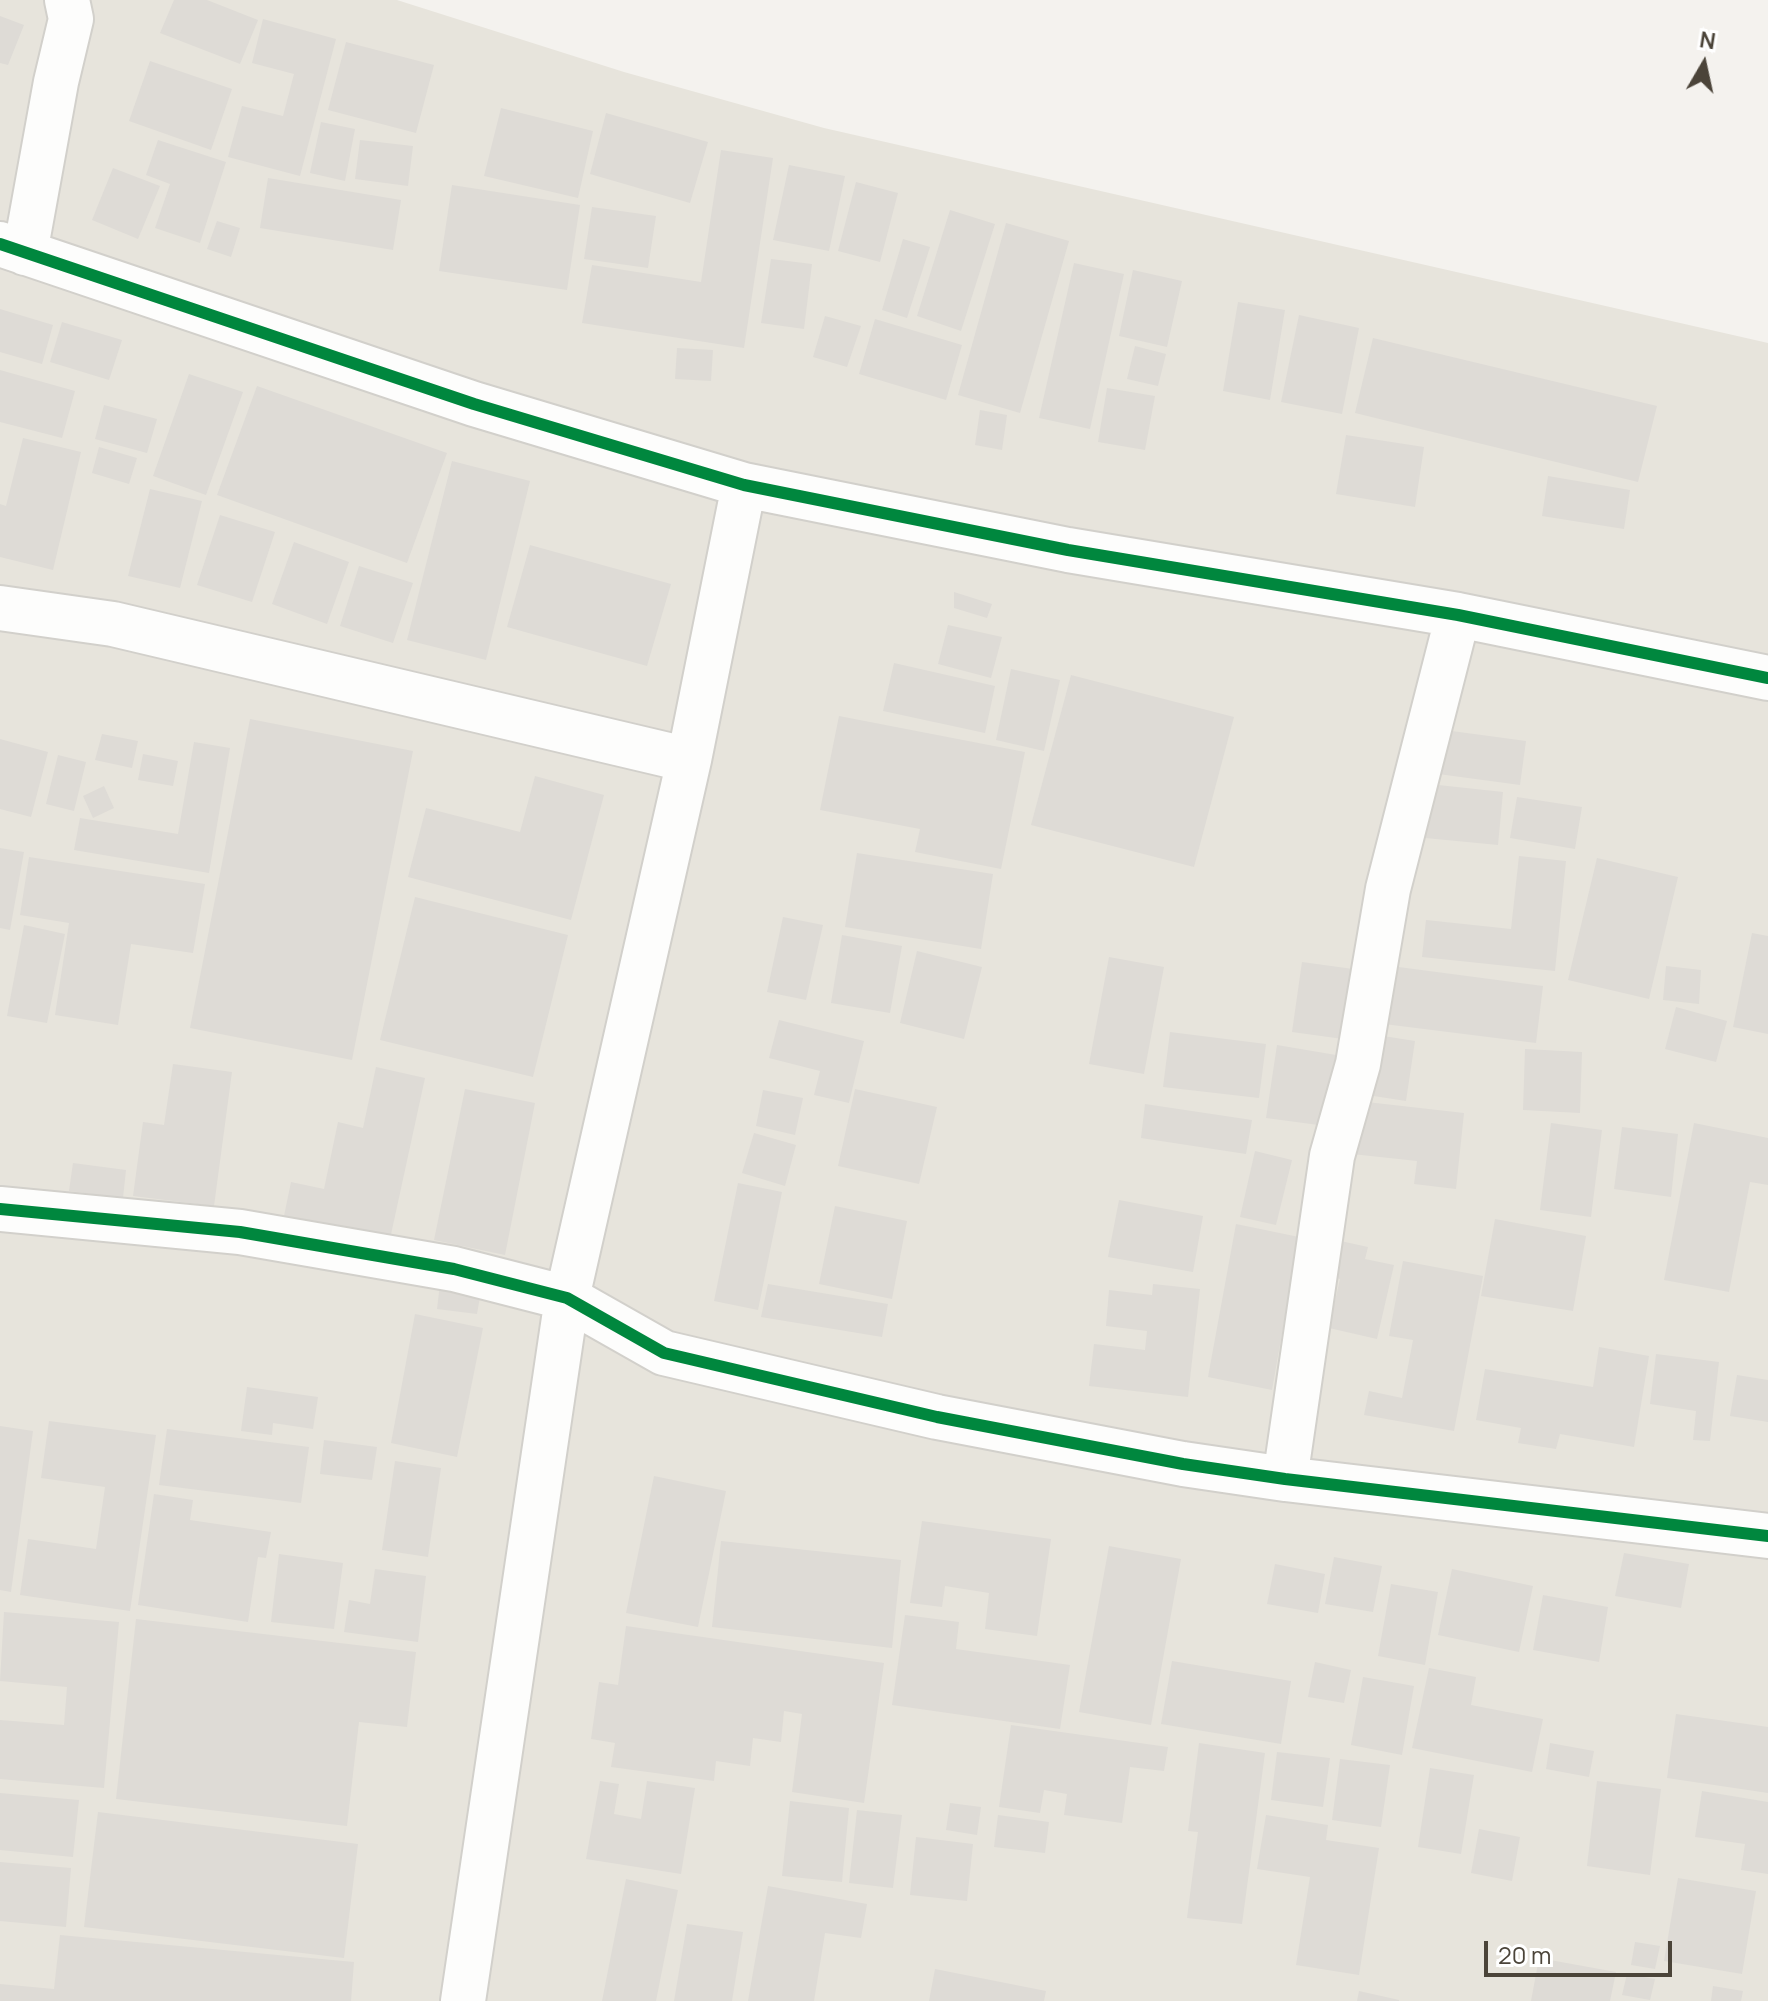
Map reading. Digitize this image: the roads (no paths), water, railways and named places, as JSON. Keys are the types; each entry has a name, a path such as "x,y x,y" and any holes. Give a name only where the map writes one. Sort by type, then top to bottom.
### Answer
{"street":[{"path":"67,0 71,19 12,249 474,404 744,485 1068,550 1458,615 1768,678"},
{"path":"463,2001 567,1298 689,760 744,485"},
{"path":"0,608 113,624 689,760"},
{"path":"1285,1479 1332,1156 1358,1064 1388,889 1458,615"},
{"path":"0,1209 240,1232 454,1269 567,1298 664,1353 937,1417 1183,1464 1285,1479 1768,1536"}]}
